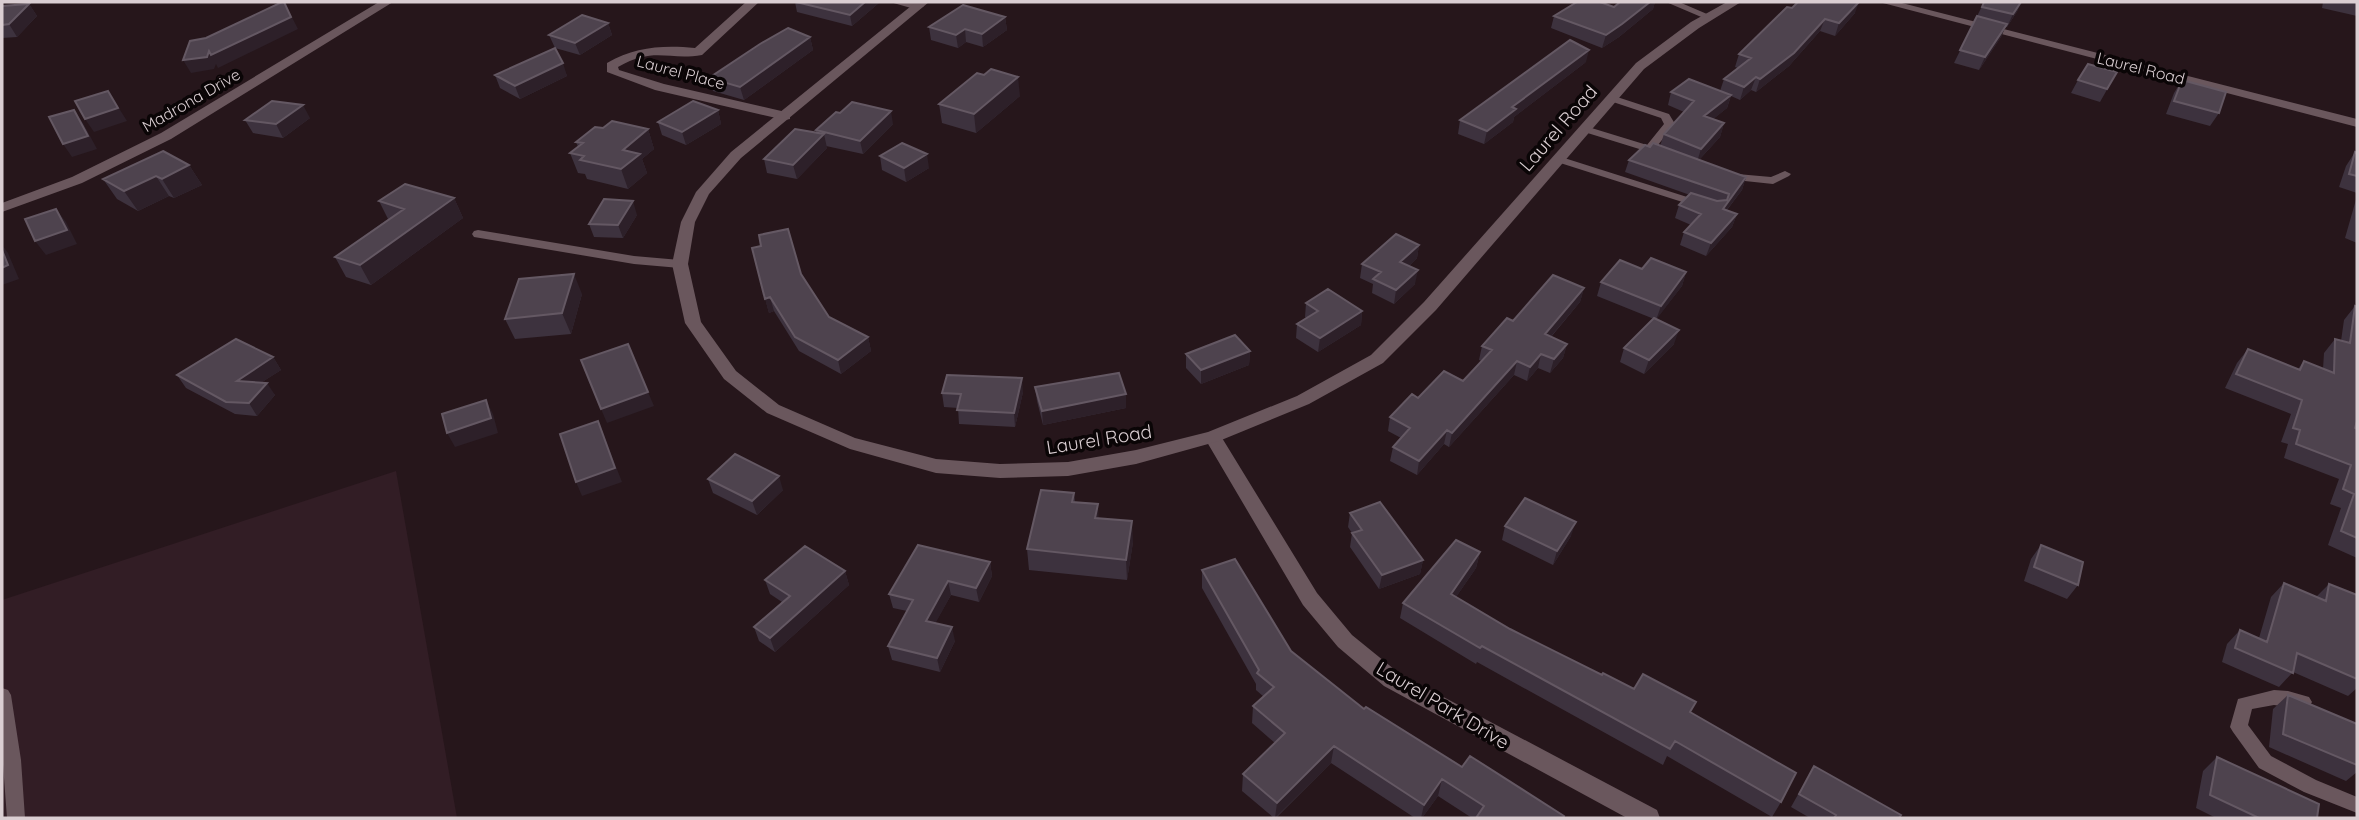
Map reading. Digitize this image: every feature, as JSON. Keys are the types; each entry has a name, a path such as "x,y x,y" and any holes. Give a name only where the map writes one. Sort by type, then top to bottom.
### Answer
{"street":[{"name":"Madrona Drive","path":"2,208 78,180 166,136 387,2"},
{"name":"Laurel Place","path":"753,2 698,52 657,48 628,55 611,66 613,72 660,87 785,116"},
{"path":"896,2 920,4"},
{"name":"Laurel Road","path":"920,4 736,155 703,192 688,222 680,264 692,323 730,375 773,409 850,443 936,466 1000,471 1068,469 1136,457 1213,437 1303,400 1377,359 1430,306 1640,66 1709,16 1735,2"},
{"name":"Laurel Road","path":"1885,2 2357,123"},
{"name":"Laurel Park Drive","path":"1213,437 1310,599 1345,641 1392,680 1649,818"}],"lane":[{"path":"1671,2 1709,16"},
{"path":"1585,129 1654,151 1670,124 1665,116 1611,99"},
{"path":"1558,159 1717,209"},
{"path":"1718,173 1750,180 1773,181 1785,174"},
{"path":"478,234 634,260 680,264"},
{"path":"2,695 12,760 16,818"},
{"path":"2320,709 2295,699 2265,696 2244,704 2239,727 2265,762 2310,786 2357,804"}],"shaded area":[{"path":"396,471 457,818 2,818 2,600"}],"building":[{"path":"282,2 291,17 211,55 209,51 207,57 183,60 190,41 206,38"},
{"path":"796,2 865,2 850,15"},
{"path":"1577,2 1600,2 1614,7 1620,2 1650,2 1606,35 1554,16"},
{"path":"1798,2 1859,2 1839,23 1825,19 1794,53 1760,79 1756,77 1744,87 1724,79 1751,58 1739,54 1787,7 1792,8"},
{"path":"1984,2 2021,2 2013,14 1982,7"},
{"path":"29,4 9,24 2,25 2,6"},
{"path":"963,5 1005,17 982,34 965,29 956,35 929,27"},
{"path":"582,15 608,23 575,43 549,35"},
{"path":"1977,16 2007,24 1985,57 1960,50"},
{"path":"788,28 810,37 740,87 709,78 760,44"},
{"path":"1570,40 1589,50 1512,107 1516,109 1487,131 1460,120"},
{"path":"555,48 563,63 515,86 495,75"},
{"path":"2088,64 2117,72 2107,89 2078,80"},
{"path":"991,69 1018,77 974,114 939,104 977,73 984,75"},
{"path":"1689,79 1731,95 1704,116 1724,123 1701,149 1664,134 1694,101 1671,92"},
{"path":"2182,80 2226,92 2219,113 2174,101"},
{"path":"108,91 118,108 85,119 75,101"},
{"path":"272,101 303,105 276,124 245,120"},
{"path":"693,101 718,110 682,132 658,122"},
{"path":"852,102 891,111 860,141 816,130 836,112 840,113"},
{"path":"74,110 88,136 63,144 49,117"},
{"path":"612,121 648,129 623,150 640,154 621,169 580,160 584,156 570,153 583,143 576,142 595,127 603,128"},
{"path":"795,129 824,134 793,165 764,159"},
{"path":"902,143 927,154 904,168 880,156"},
{"path":"1653,143 1746,177 1723,209 1737,214 1711,243 1684,232 1701,214 1679,205 1691,193 1717,201 1727,200 1729,194 1629,160 1645,145 1650,147"},
{"path":"163,151 189,165 162,179 156,176 124,191 103,179"},
{"path":"2355,152 2357,153 2357,176 2349,174"},
{"path":"405,184 454,198 360,265 335,257 404,209 379,201"},
{"path":"604,199 633,201 618,225 589,224"},
{"path":"56,209 67,230 35,241 25,219"},
{"path":"788,229 801,274 829,317 868,337 838,360 795,337 770,297 765,299 752,248 761,246 759,235"},
{"path":"1396,234 1419,245 1400,262 1418,270 1396,290 1373,279 1381,272 1362,264"},
{"path":"2,250 8,265 2,268"},
{"path":"1651,258 1686,272 1661,306 1601,282 1620,260 1642,269"},
{"path":"574,274 562,313 505,319 519,279"},
{"path":"1553,275 1584,288 1545,334 1567,344 1554,359 1541,354 1530,367 1517,361 1452,433 1447,430 1419,461 1393,447 1410,428 1390,417 1412,394 1418,398 1444,371 1463,381 1492,350 1482,346 1507,318 1513,321"},
{"path":"1328,289 1362,311 1320,338 1297,324 1318,311 1306,303"},
{"path":"2355,306 2357,538 2341,531 2354,494 2343,489 2351,465 2296,444 2300,430 2293,428 2302,400 2236,374 2248,349 2300,370 2304,361 2334,373 2335,339 2350,343"},
{"path":"1654,318 1679,330 1649,360 1624,348"},
{"path":"1235,335 1250,351 1201,370 1186,354"},
{"path":"236,339 273,357 237,381 267,383 249,403 226,402 177,375"},
{"path":"628,344 648,392 601,409 581,360"},
{"path":"1119,373 1126,394 1042,411 1035,387"},
{"path":"947,375 1022,378 1014,413 957,410 961,394 942,393"},
{"path":"486,400 491,418 447,433 442,414"},
{"path":"598,421 615,468 576,482 560,434"},
{"path":"735,454 779,476 752,501 708,479"},
{"path":"1041,490 1074,493 1072,502 1098,504 1095,518 1132,521 1126,560 1027,549"},
{"path":"1525,498 1576,522 1557,551 1505,526"},
{"path":"1380,502 1423,560 1382,575 1352,533 1362,530 1350,513"},
{"path":"1456,540 1480,552 1451,594 1510,629 1602,675 1603,673 1634,689 1643,674 1696,702 1690,712 1796,773 1781,802 1675,741 1670,749 1482,646 1480,648 1403,603"},
{"path":"918,545 990,562 976,588 948,581 926,621 952,627 937,658 888,646 913,600 889,594"},
{"path":"2041,545 2083,562 2078,585 2034,567"},
{"path":"805,546 845,571 770,638 754,627 790,596 765,580"},
{"path":"1235,559 1291,651 1364,709 1366,707 1462,767 1470,756 1564,816 1563,818 1476,818 1484,806 1442,779 1424,805 1334,746 1277,803 1243,774 1285,733 1253,706 1274,687 1257,673 1259,670 1202,570"},
{"path":"2284,583 2326,601 2329,584 2357,595 2357,679 2297,653 2293,673 2235,648 2240,630 2267,642"},
{"path":"2288,695 2357,724 2357,765 2283,734"},
{"path":"2217,757 2319,804 2317,818 2259,818 2210,795"},
{"path":"1814,766 1901,815 1899,818 1834,818 1836,815 1799,794"}]}
